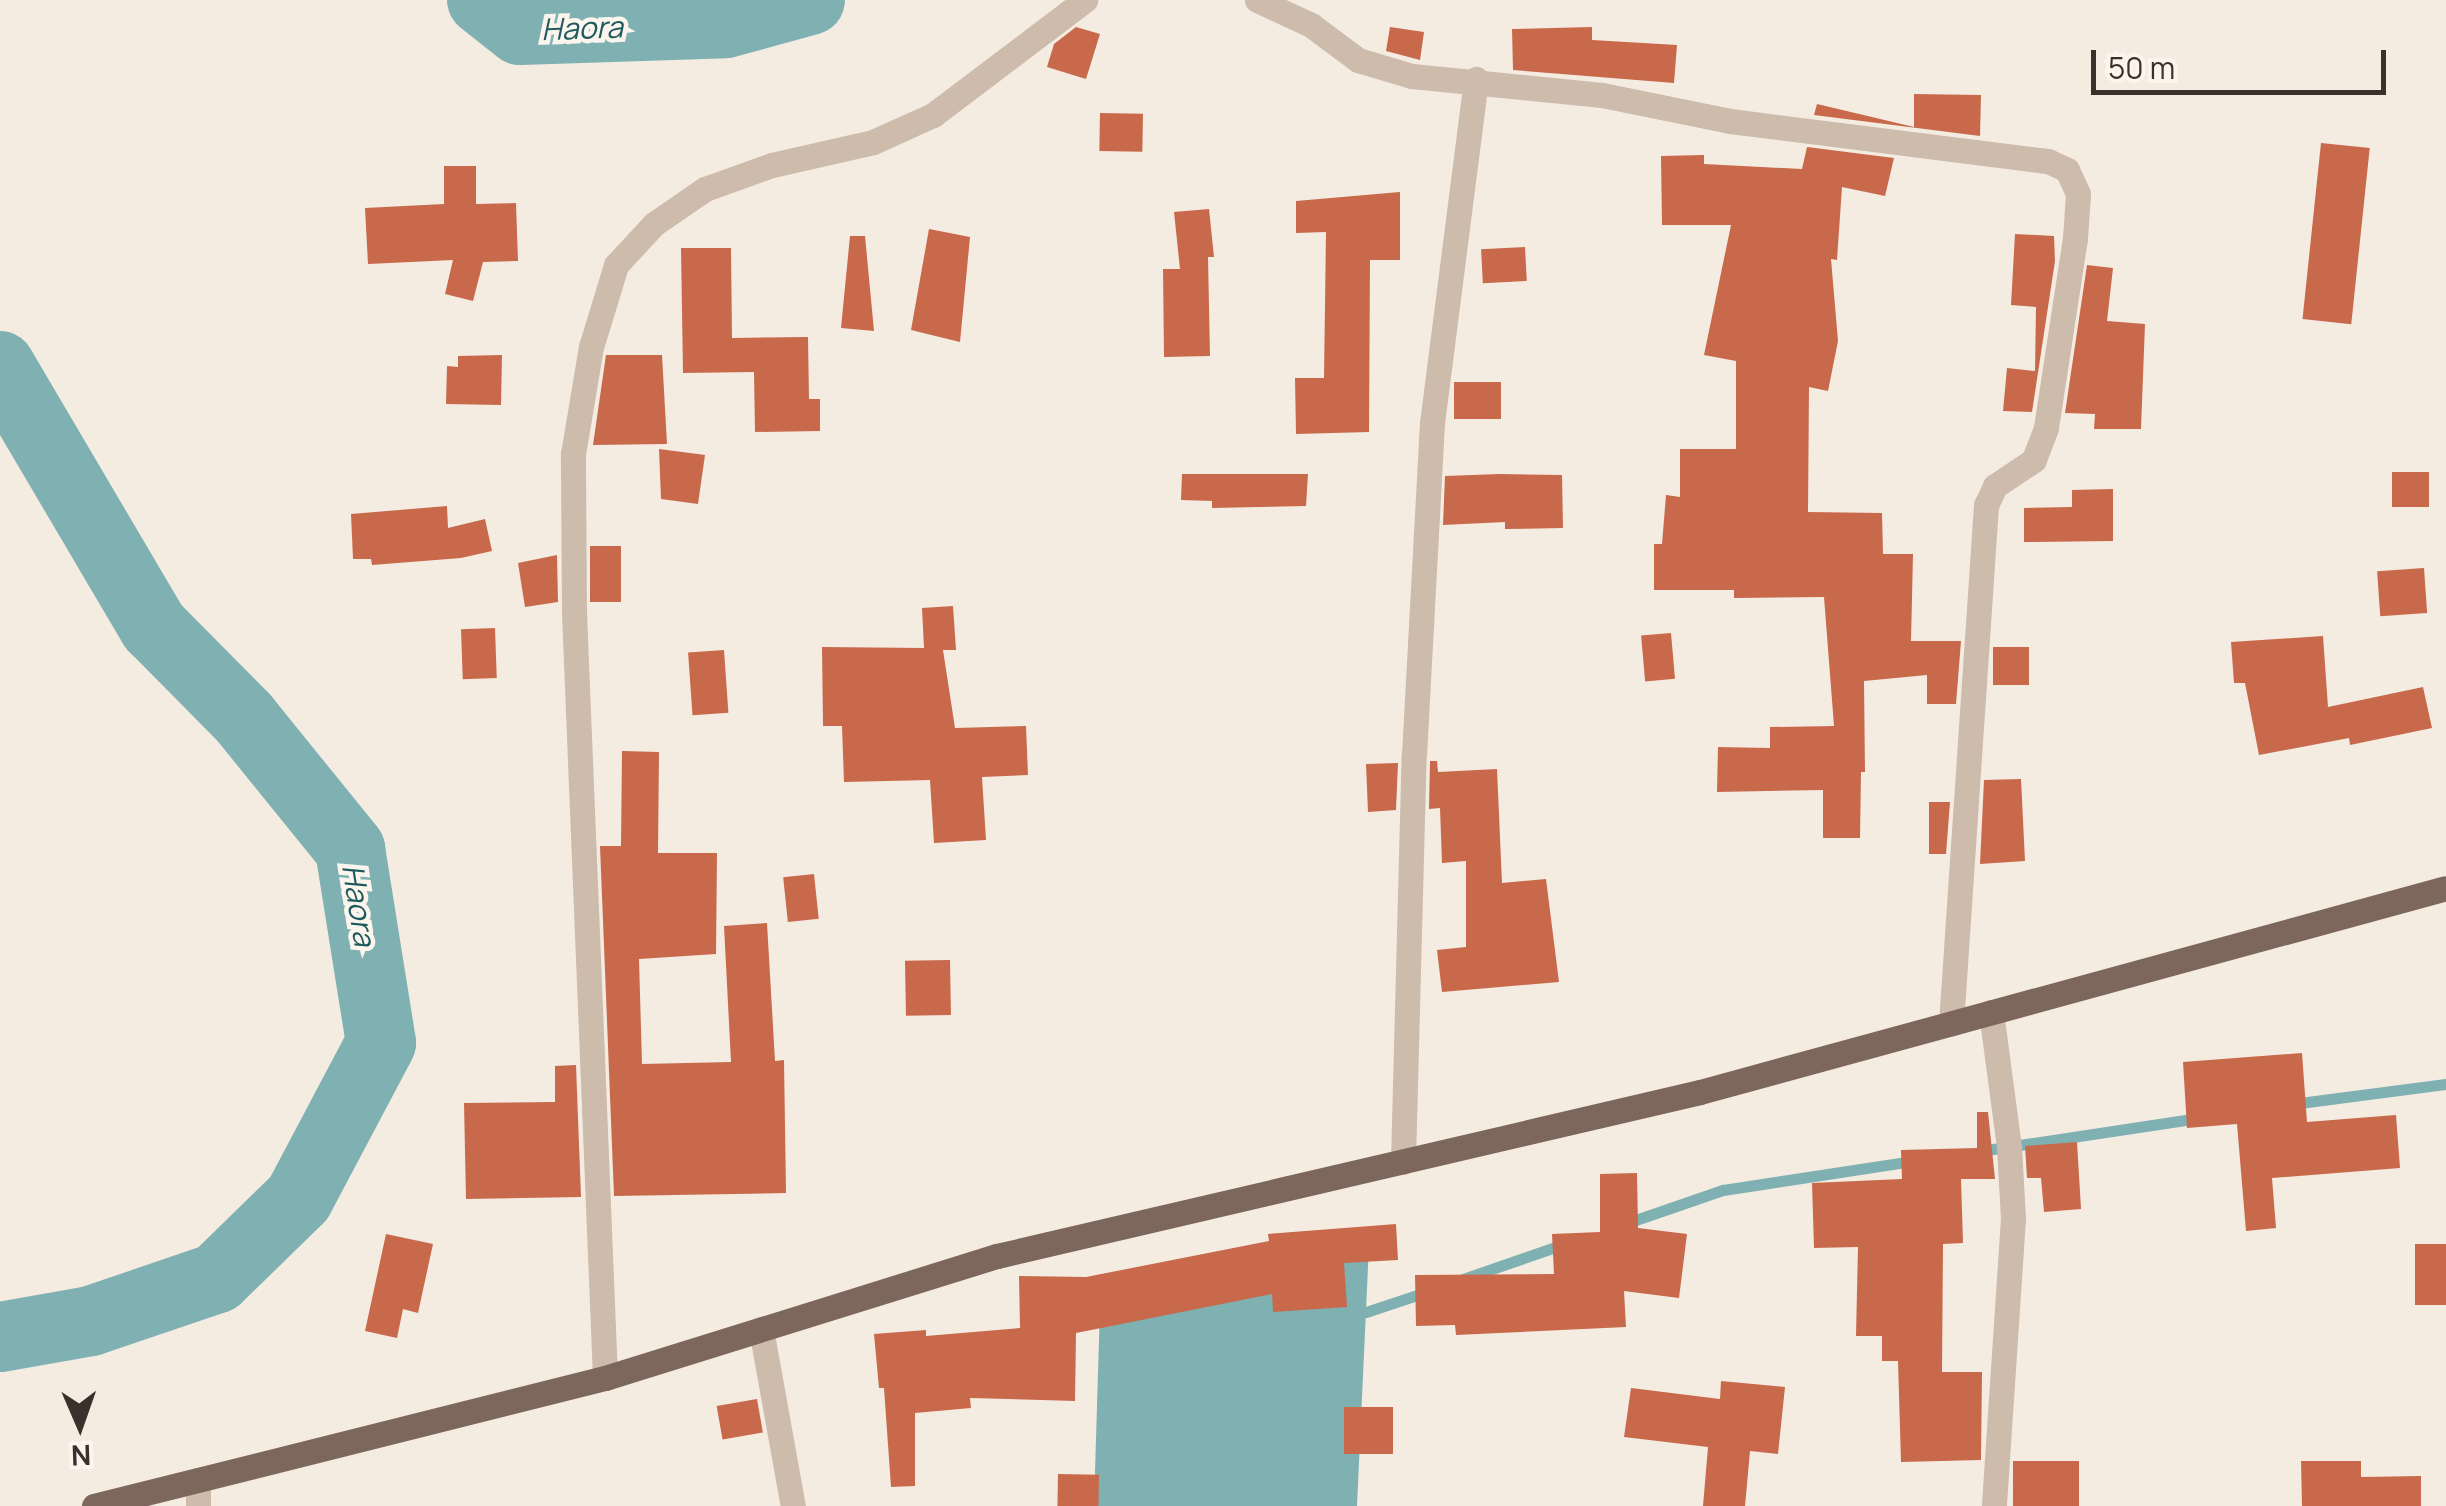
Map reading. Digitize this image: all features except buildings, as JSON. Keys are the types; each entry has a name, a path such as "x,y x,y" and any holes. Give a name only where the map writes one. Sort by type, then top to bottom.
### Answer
{"main road":[{"path":"94,1506 198,1493 605,1378 997,1256 1700,1092 2446,888"}],"street":[{"path":"605,1378 576,672 573,454 591,347 616,265 654,224 705,188 772,165 872,142 933,115 1084,0"},
{"path":"1257,0 1311,26 1358,60 1412,76 1476,79 1602,95 1730,121 2048,161 2067,170 2078,194 2075,238 2046,428 2034,460 1995,486 1986,505 1951,1024"},
{"path":"1403,1162 1414,754 1432,423 1476,79"},
{"path":"1992,1012 2009,1146 2013,1218 1994,1506"},
{"path":"761,1330 793,1506"}],"water":[{"path":"1369,1245 1357,1506 1094,1506 1100,1306"}],"waterway":[{"name":"Haora","path":"482,0 520,30 726,23 810,0"},
{"name":"Haora","path":"0,366 154,627 244,718 350,849 381,1043 299,1198 217,1278 91,1321 0,1337"},
{"path":"2292,1104 2446,1084"},
{"path":"1980,1151 2199,1118"},
{"path":"1624,1224 1723,1190 1912,1161"},
{"path":"1463,1279 1564,1244"},
{"path":"1366,1312 1426,1292"}]}
